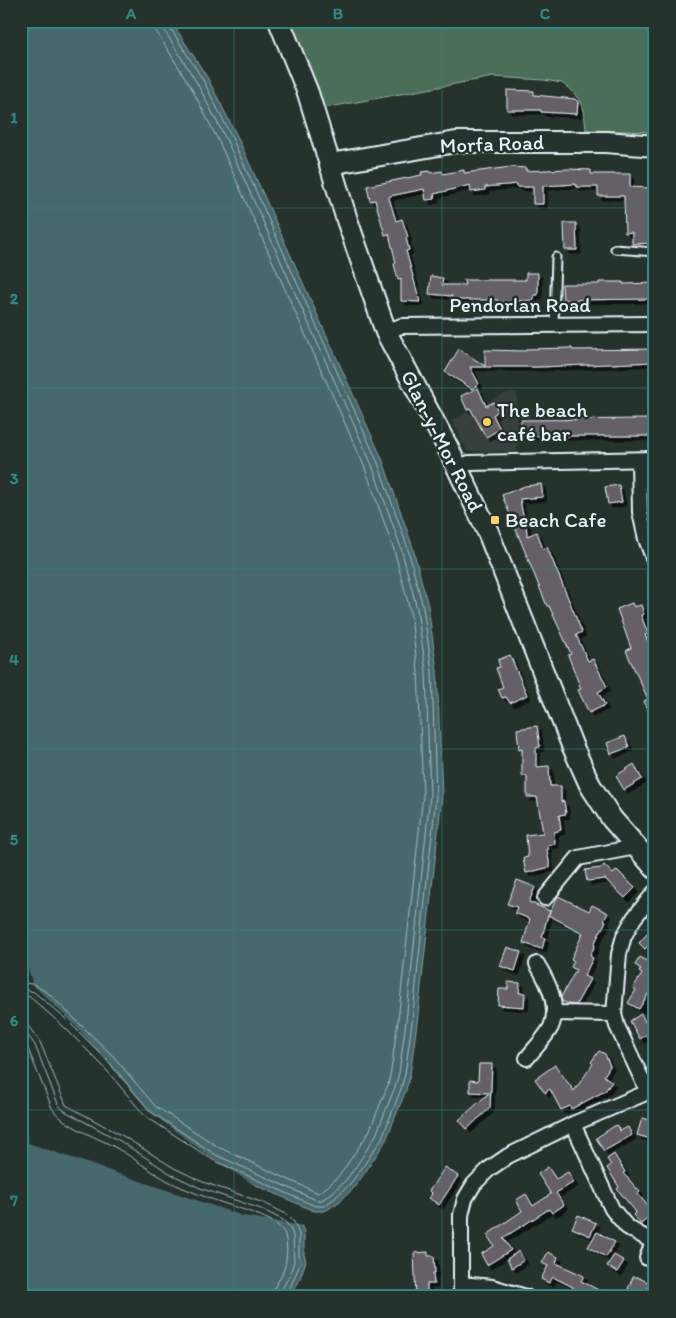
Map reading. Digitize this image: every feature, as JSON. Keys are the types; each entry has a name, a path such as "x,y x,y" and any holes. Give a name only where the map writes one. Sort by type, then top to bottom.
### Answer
{"street":[{"name":"Glan-y-Mor Road","path":"279,21 308,93 373,299 386,332 458,467 488,532 572,745 590,785 612,819 655,868"},
{"name":"Morfa Road","path":"330,164 456,142 606,142 655,146"},
{"name":"Pendorlan Road","path":"386,332 401,326 655,324"},
{"path":"458,467 469,463 655,459"},
{"path":"639,460 640,512 646,539 655,563"},
{"path":"545,898 578,858 636,847"},
{"path":"526,1297 492,1287 461,1290 461,1215 465,1199 474,1184 489,1169 508,1156 573,1124 651,1091 617,1026 614,1014 619,954 624,936 634,918 655,892"},
{"path":"527,1058 550,1027 555,1013 550,988 537,964"},
{"path":"555,1013 614,1014"},
{"path":"573,1124 612,1209 627,1227 654,1239 647,1258"}],"lane":[{"path":"615,249 655,252"},
{"path":"554,324 556,257"}],"shaded area":[{"path":"517,392 517,452 467,451 452,420 507,393"}],"green space":[{"path":"291,21 655,21 655,132 586,130 581,102 572,91 562,83 544,80 493,77 324,108"}],"water":[{"path":"21,21 171,21 207,77 237,136 383,461 412,545 428,606 437,671 442,796 417,1023 410,1075 406,1090 386,1140 354,1188 339,1202 325,1211 314,1211 211,1165 100,1069 27,1001 22,1003 69,1100 176,1164 299,1220 304,1232 304,1255 306,1261 291,1297 21,1297"}],"pier":[{"path":"21,935 27,948 27,966 33,985 75,1025 150,1112 210,1157 266,1192 209,1167 140,1122 98,1071 34,1009 25,1004 27,1011 47,1038 71,1099 127,1129 177,1162 205,1175 266,1196 291,1208 301,1218 304,1226 243,1216 28,1143 23,1120 25,1062 21,1056"}],"building":[{"path":"507,90 534,91 534,95 575,99 578,102 577,114 541,112 541,110 507,110"},
{"path":"511,167 526,168 526,171 567,169 591,170 591,174 630,174 630,187 650,188 651,231 655,231 655,243 632,244 632,232 625,233 624,196 598,196 598,187 576,187 576,184 543,186 543,204 533,204 533,187 517,187 517,184 485,187 485,190 471,192 470,185 434,194 435,199 426,200 424,189 390,196 396,221 402,219 408,237 406,238 409,250 406,251 420,302 401,301 401,279 398,280 389,234 385,235 375,200 370,201 367,186 422,175 421,172 442,171 443,174 464,170 464,173"},
{"path":"564,223 576,223 577,250 565,250"},
{"path":"526,273 538,273 538,295 534,295 534,300 498,302 498,300 452,300 452,296 429,294 431,276 443,278 442,285 465,285 464,280 526,280"},
{"path":"599,282 623,282 623,284 655,283 655,299 563,300 562,284 599,284"},
{"path":"572,348 572,350 655,349 655,362 539,367 470,367 479,384 472,389 445,372 459,349 485,366 485,350 526,351 526,349"},
{"path":"478,388 486,406 494,402 498,411 493,415 500,429 486,437 470,408 467,410 461,396"},
{"path":"655,419 655,436 521,436 521,420"},
{"path":"541,484 543,497 520,499 526,522 527,536 537,532 543,549 547,547 582,632 576,635 588,661 593,659 607,687 598,692 605,705 589,713 578,690 581,689 568,655 571,654 549,606 547,606 502,495 525,486"},
{"path":"619,485 622,502 608,504 605,487"},
{"path":"632,603 634,607 641,605 644,614 641,615 648,634 645,635 655,657 655,726 644,701 648,699 626,651 631,648 617,609"},
{"path":"510,655 527,695 510,703 506,697 502,698 498,689 503,687 496,668 500,667 498,660"},
{"path":"537,726 540,747 536,748 536,767 549,766 550,786 561,786 561,802 564,801 566,814 559,815 561,830 554,832 555,844 548,845 550,867 526,873 523,858 528,857 526,835 543,833 537,797 527,797 527,776 522,776 522,749 519,750 517,729"},
{"path":"625,736 629,747 611,754 607,743"},
{"path":"634,764 642,779 624,790 616,776"},
{"path":"604,865 613,874 617,870 635,888 625,898 605,879 587,881 585,870 602,868"},
{"path":"517,880 535,887 529,902 550,911 549,914 558,896 589,911 592,905 608,913 594,944 590,956 593,958 584,976 590,979 576,1005 562,1001 561,997 576,970 571,967 574,961 571,959 583,933 548,915 542,937 545,938 542,949 523,943 530,919 515,913 517,907 507,904"},
{"path":"655,925 655,940 645,949 639,943"},
{"path":"507,947 521,952 515,971 500,966"},
{"path":"640,957 655,966 655,973 649,983 653,986 639,1009 628,1003 636,990 633,988 642,974 639,972 641,969 635,965"},
{"path":"508,982 520,983 519,993 525,993 524,1007 498,1005 499,989 508,989"},
{"path":"641,1014 651,1032 640,1039 630,1021"},
{"path":"599,1051 605,1054 610,1066 604,1076 612,1082 605,1091 571,1109 570,1106 561,1110 550,1089 545,1093 535,1079 555,1065 574,1091 593,1064 591,1062"},
{"path":"479,1064 492,1064 490,1108 467,1129 459,1120 489,1093 470,1092 470,1080 478,1081"},
{"path":"642,1118 655,1121 651,1139 637,1135"},
{"path":"616,1125 620,1131 628,1127 632,1135 604,1151 596,1138"},
{"path":"614,1154 625,1172 623,1173 640,1192 638,1194 650,1209 648,1211 651,1215 641,1224 633,1215 636,1212 617,1189 619,1187 607,1168 611,1165 607,1159"},
{"path":"445,1167 458,1176 439,1205 429,1198 432,1194 429,1191"},
{"path":"548,1167 556,1179 568,1172 574,1182 556,1193 564,1205 552,1213 549,1209 503,1238 511,1250 487,1265 481,1254 494,1246 487,1235 522,1211 516,1200 526,1194 533,1206 551,1194 538,1174"},
{"path":"578,1215 596,1223 590,1236 572,1228"},
{"path":"597,1232 615,1242 606,1257 588,1247"},
{"path":"519,1251 524,1260 512,1268 507,1259"},
{"path":"428,1252 428,1256 434,1256 434,1284 427,1284 427,1297 416,1297 414,1253"},
{"path":"548,1252 558,1257 556,1263 584,1276 581,1281 612,1297 568,1297 573,1287 553,1277 549,1283 541,1279 548,1266 542,1263"},
{"path":"614,1255 624,1261 617,1272 607,1266"},
{"path":"633,1277 650,1283 644,1296 628,1289"}],"place":[{"name":"The beach café bar","path":"487,422"},
{"name":"Beach Cafe","path":"495,520"}]}
